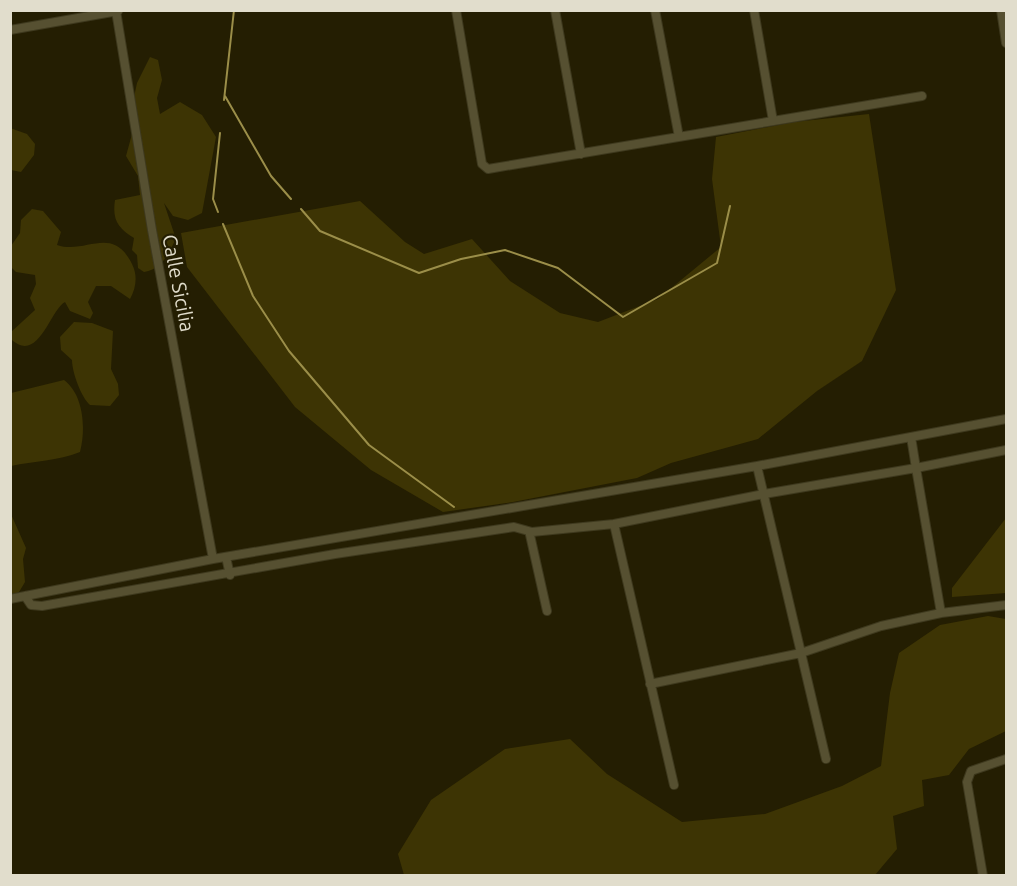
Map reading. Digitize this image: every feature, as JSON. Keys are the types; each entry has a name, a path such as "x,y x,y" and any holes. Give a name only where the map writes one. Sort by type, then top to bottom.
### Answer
{"street":[{"path":"456,10 482,164 488,169 922,96"},
{"path":"555,10 580,154"},
{"path":"655,10 679,137"},
{"path":"754,10 773,121"},
{"path":"1001,10 1006,44"},
{"path":"10,30 118,11"},
{"name":"Calle Sicilia","path":"118,11 152,230 213,559"},
{"path":"10,599 213,559 757,466 1006,419"},
{"path":"911,437 941,613"},
{"path":"25,596 31,605 42,606 230,575 335,554 514,527 532,532 614,524 1006,450"},
{"path":"757,466 826,759"},
{"path":"614,524 674,785"},
{"path":"532,532 530,535 547,611"},
{"path":"226,557 230,575"},
{"path":"650,684 801,653 881,626 941,613 1006,605"},
{"path":"983,876 967,782 971,771 1006,759"}],"shaded area":[{"path":"150,57 158,60 162,80 157,98 160,114 180,102 202,115 216,137 202,213 188,220 173,216 164,203 176,239 160,264 144,272 138,268 137,255 132,250 134,238 117,223 114,207 115,200 140,195 138,176 126,156 132,134 130,116 137,83"},
{"path":"869,114 896,290 862,361 817,391 758,439 671,463 637,478 513,502 443,512 371,470 295,407 187,267 181,233 360,201 405,242 424,254 472,239 510,281 560,313 598,322 658,299 721,247 712,179 716,137 794,122"},
{"path":"10,128 27,134 35,144 34,155 21,172 11,170"},
{"path":"32,209 43,211 61,232 57,245 78,247 107,243 116,246 124,252 132,264 136,282 130,299 111,286 96,286 88,302 93,313 90,319 70,311 65,302 59,307 36,341 29,345 20,345 11,339 11,332 35,310 30,298 36,284 35,275 16,272 11,267 11,246 20,233 21,220"},
{"path":"74,322 92,323 113,331 111,369 118,384 119,395 110,406 90,405 78,384 72,360 61,350 60,337"},
{"path":"64,380 76,394 82,413 83,433 80,452 55,459 11,466 11,393"},
{"path":"10,512 26,548 23,559 25,582 19,592 11,596"},
{"path":"1006,518 1006,593 952,597 952,588"},
{"path":"988,616 1006,619 1006,731 969,749 949,775 922,780 924,806 893,816 897,849 875,875 404,875 398,854 431,800 505,749 570,739 607,774 682,822 765,814 842,786 881,766 890,693 899,653 940,625"}],"waterway":[{"path":"224,100 234,10"},
{"path":"225,96 271,176 291,199"},
{"path":"218,212 213,199 220,133"},
{"path":"301,209 320,231 419,273 461,259 505,250 558,268 623,317 717,263 730,206"},
{"path":"223,224 253,296 289,351 369,445 454,507"}]}
